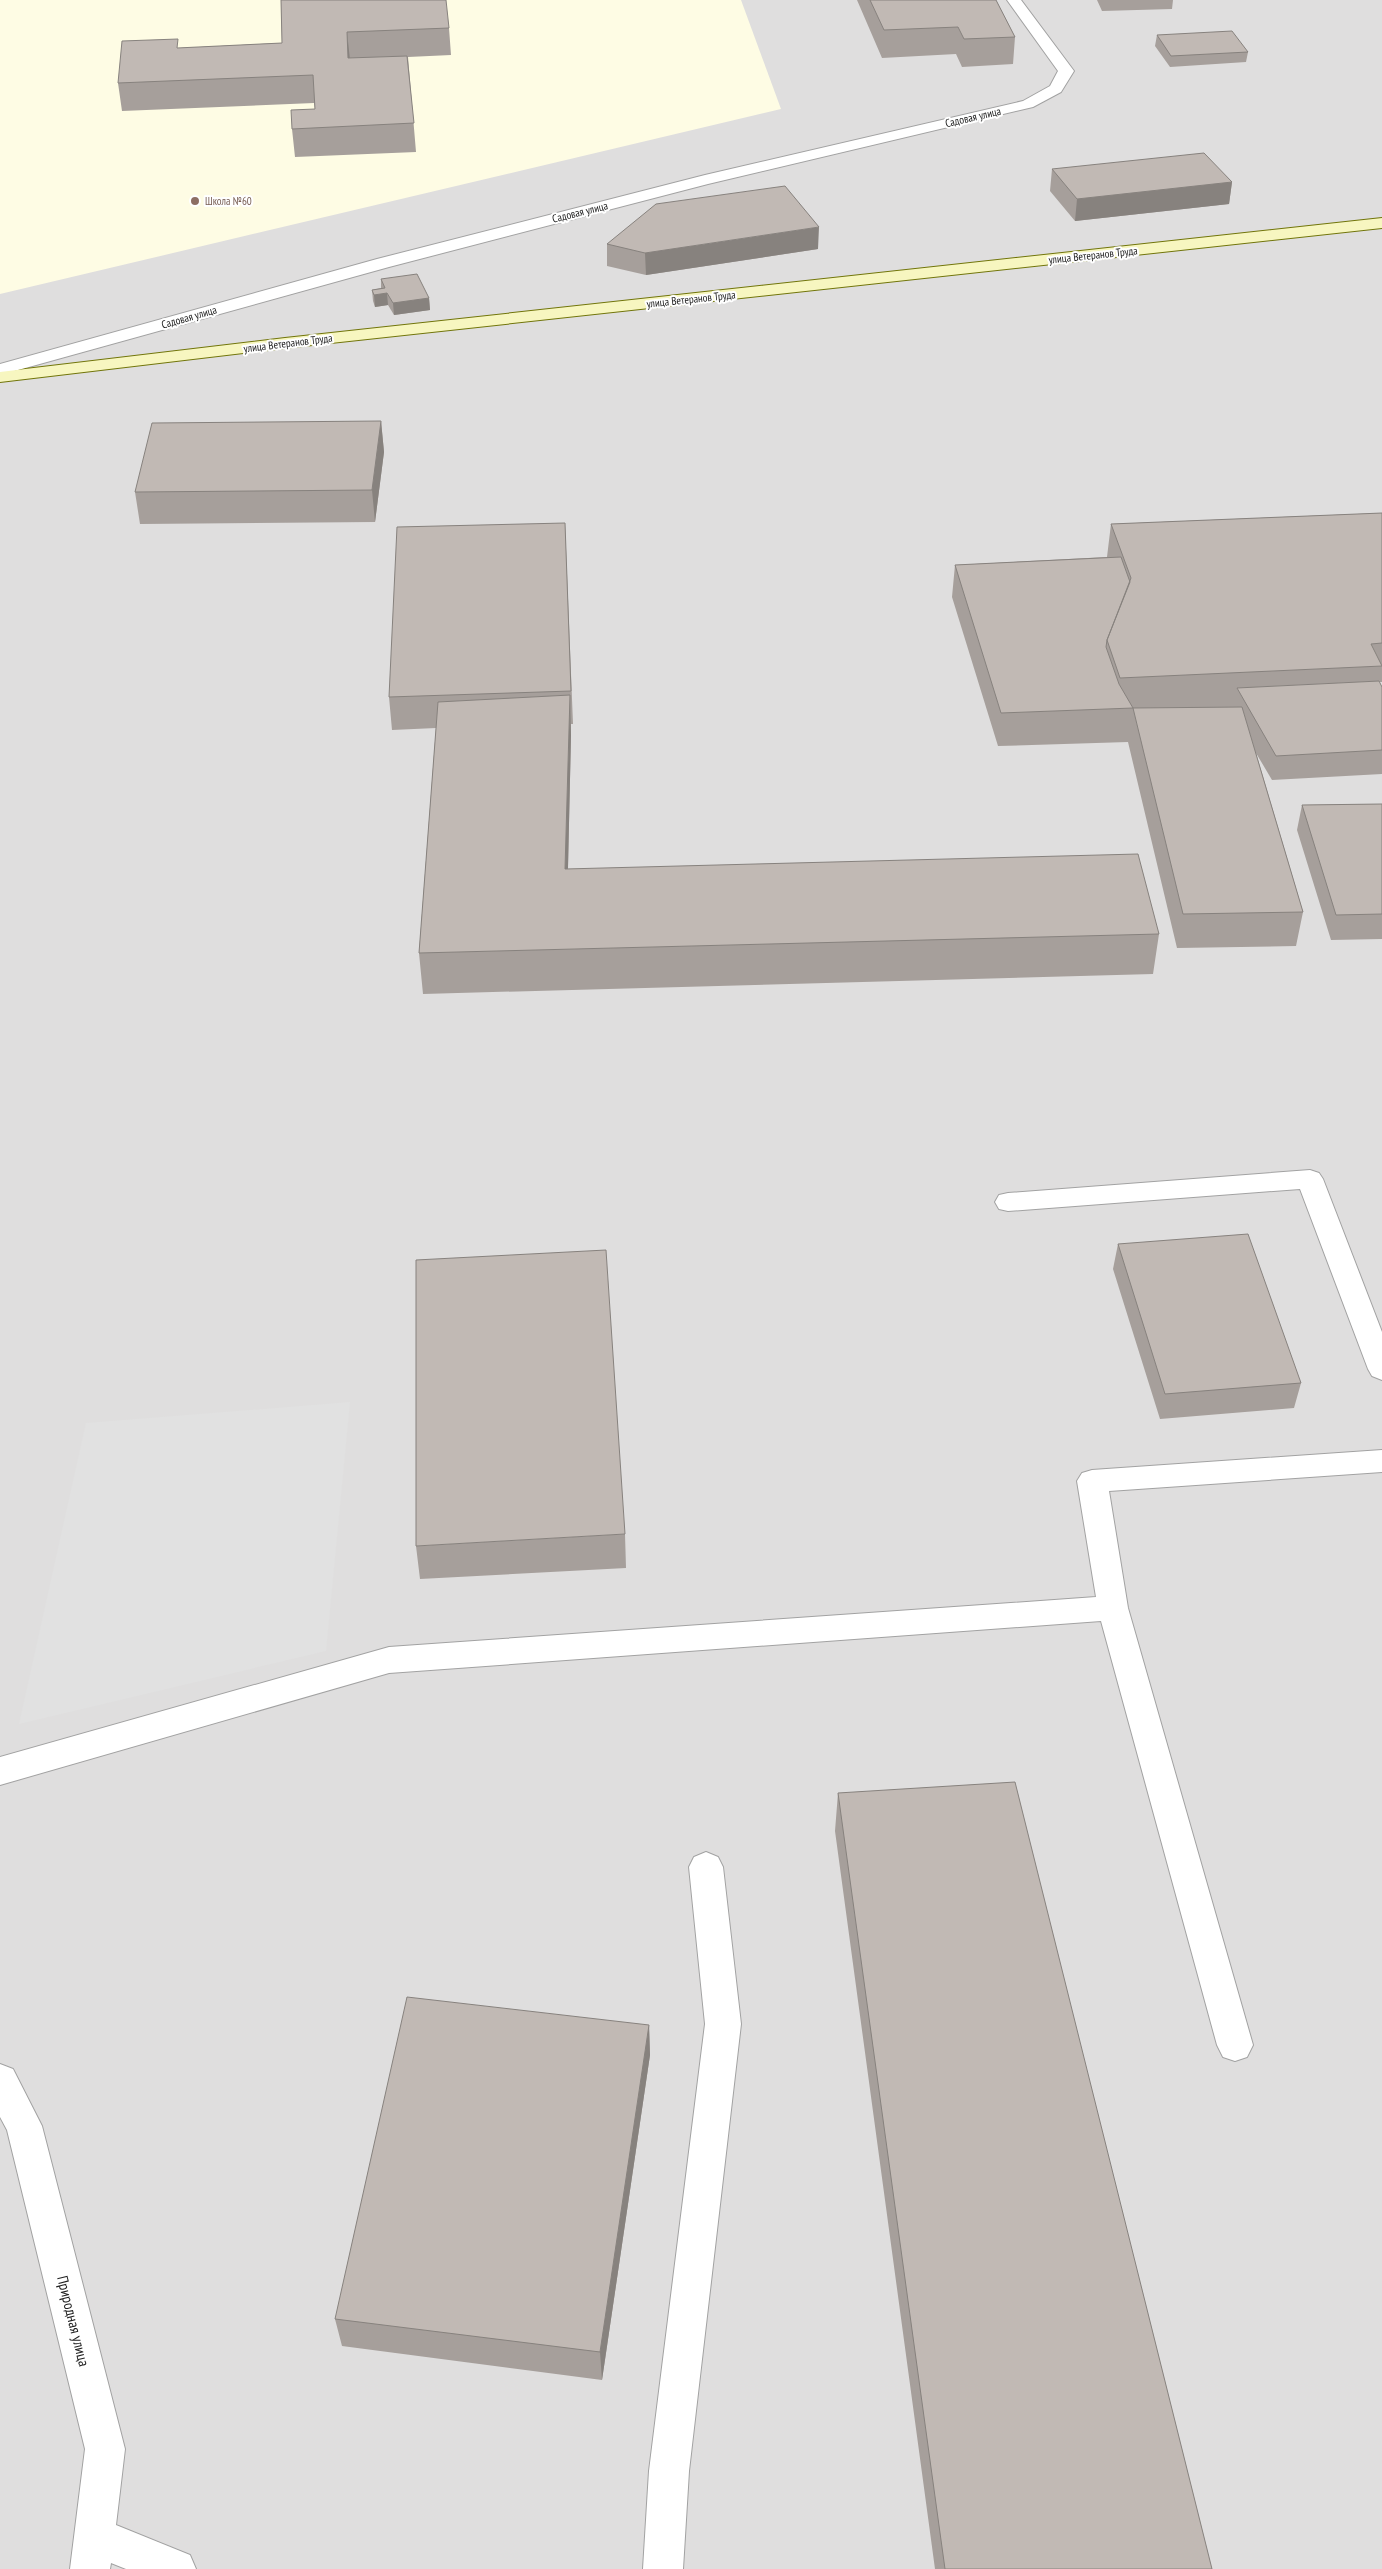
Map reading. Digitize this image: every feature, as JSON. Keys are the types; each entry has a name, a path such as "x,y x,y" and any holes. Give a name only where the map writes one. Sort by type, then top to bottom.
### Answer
{"street":[{"name":"Садовая улица","path":"0,370 402,258 705,180 1028,104 1056,89 1066,71 1014,0"},
{"name":"улица Ветеранов Труда","path":"0,377 285,343 1382,223"},
{"path":"1008,1202 1310,1179 1382,1369"},
{"path":"1236,2045 1113,1608 1092,1481 1382,1461"},
{"path":"0,1771 389,1660 1113,1608"},
{"path":"663,2569 669,2470 723,2024 706,1868"},
{"name":"Природная улица","path":"0,2081 24,2126 105,2449 92,2552"},
{"path":"92,2552 176,2569"}],"shaded area":[{"path":"0,0 1382,0 1382,2569 0,2569"},
{"name":"Школа №60","path":"0,0 741,0 781,109 0,294"},
{"path":"350,1402 326,1651 19,1724 86,1423"}],"building":[{"path":"281,0 446,0 449,28 347,32 348,58 407,56 414,123 292,129 291,110 315,109 313,75 118,83 122,41 178,39 177,48 282,43"},
{"path":"870,0 996,0 1015,37 964,39 958,27 884,30"},
{"path":"1232,31 1248,52 1171,56 1157,35"},
{"path":"1204,153 1232,182 1077,199 1052,169"},
{"path":"785,186 819,227 645,253 607,244 656,204"},
{"path":"417,274 429,298 393,303 387,293 374,295 372,290 385,288 381,279"},
{"path":"381,421 372,490 135,492 152,423"},
{"path":"1382,513 1382,643 1371,644 1382,666 1120,678 1107,640 1131,578 1111,524"},
{"path":"565,523 571,691 389,697 397,527"},
{"path":"1121,557 1130,582 1106,647 1119,684 1133,708 1001,713 955,565"},
{"path":"1379,681 1382,687 1382,750 1276,756 1237,688"},
{"path":"570,695 565,869 1138,854 1159,934 419,953 438,702"},
{"path":"1242,707 1303,912 1183,914 1133,708"},
{"path":"1382,804 1382,914 1336,915 1302,805"},
{"path":"1248,1234 1301,1383 1165,1394 1118,1244"},
{"path":"606,1250 625,1534 416,1546 416,1260"},
{"path":"1015,1782 1212,2569 945,2569 838,1793"},
{"path":"407,1997 649,2025 600,2352 335,2319"}],"place":[{"name":"Школа №60","path":"195,201"}]}
